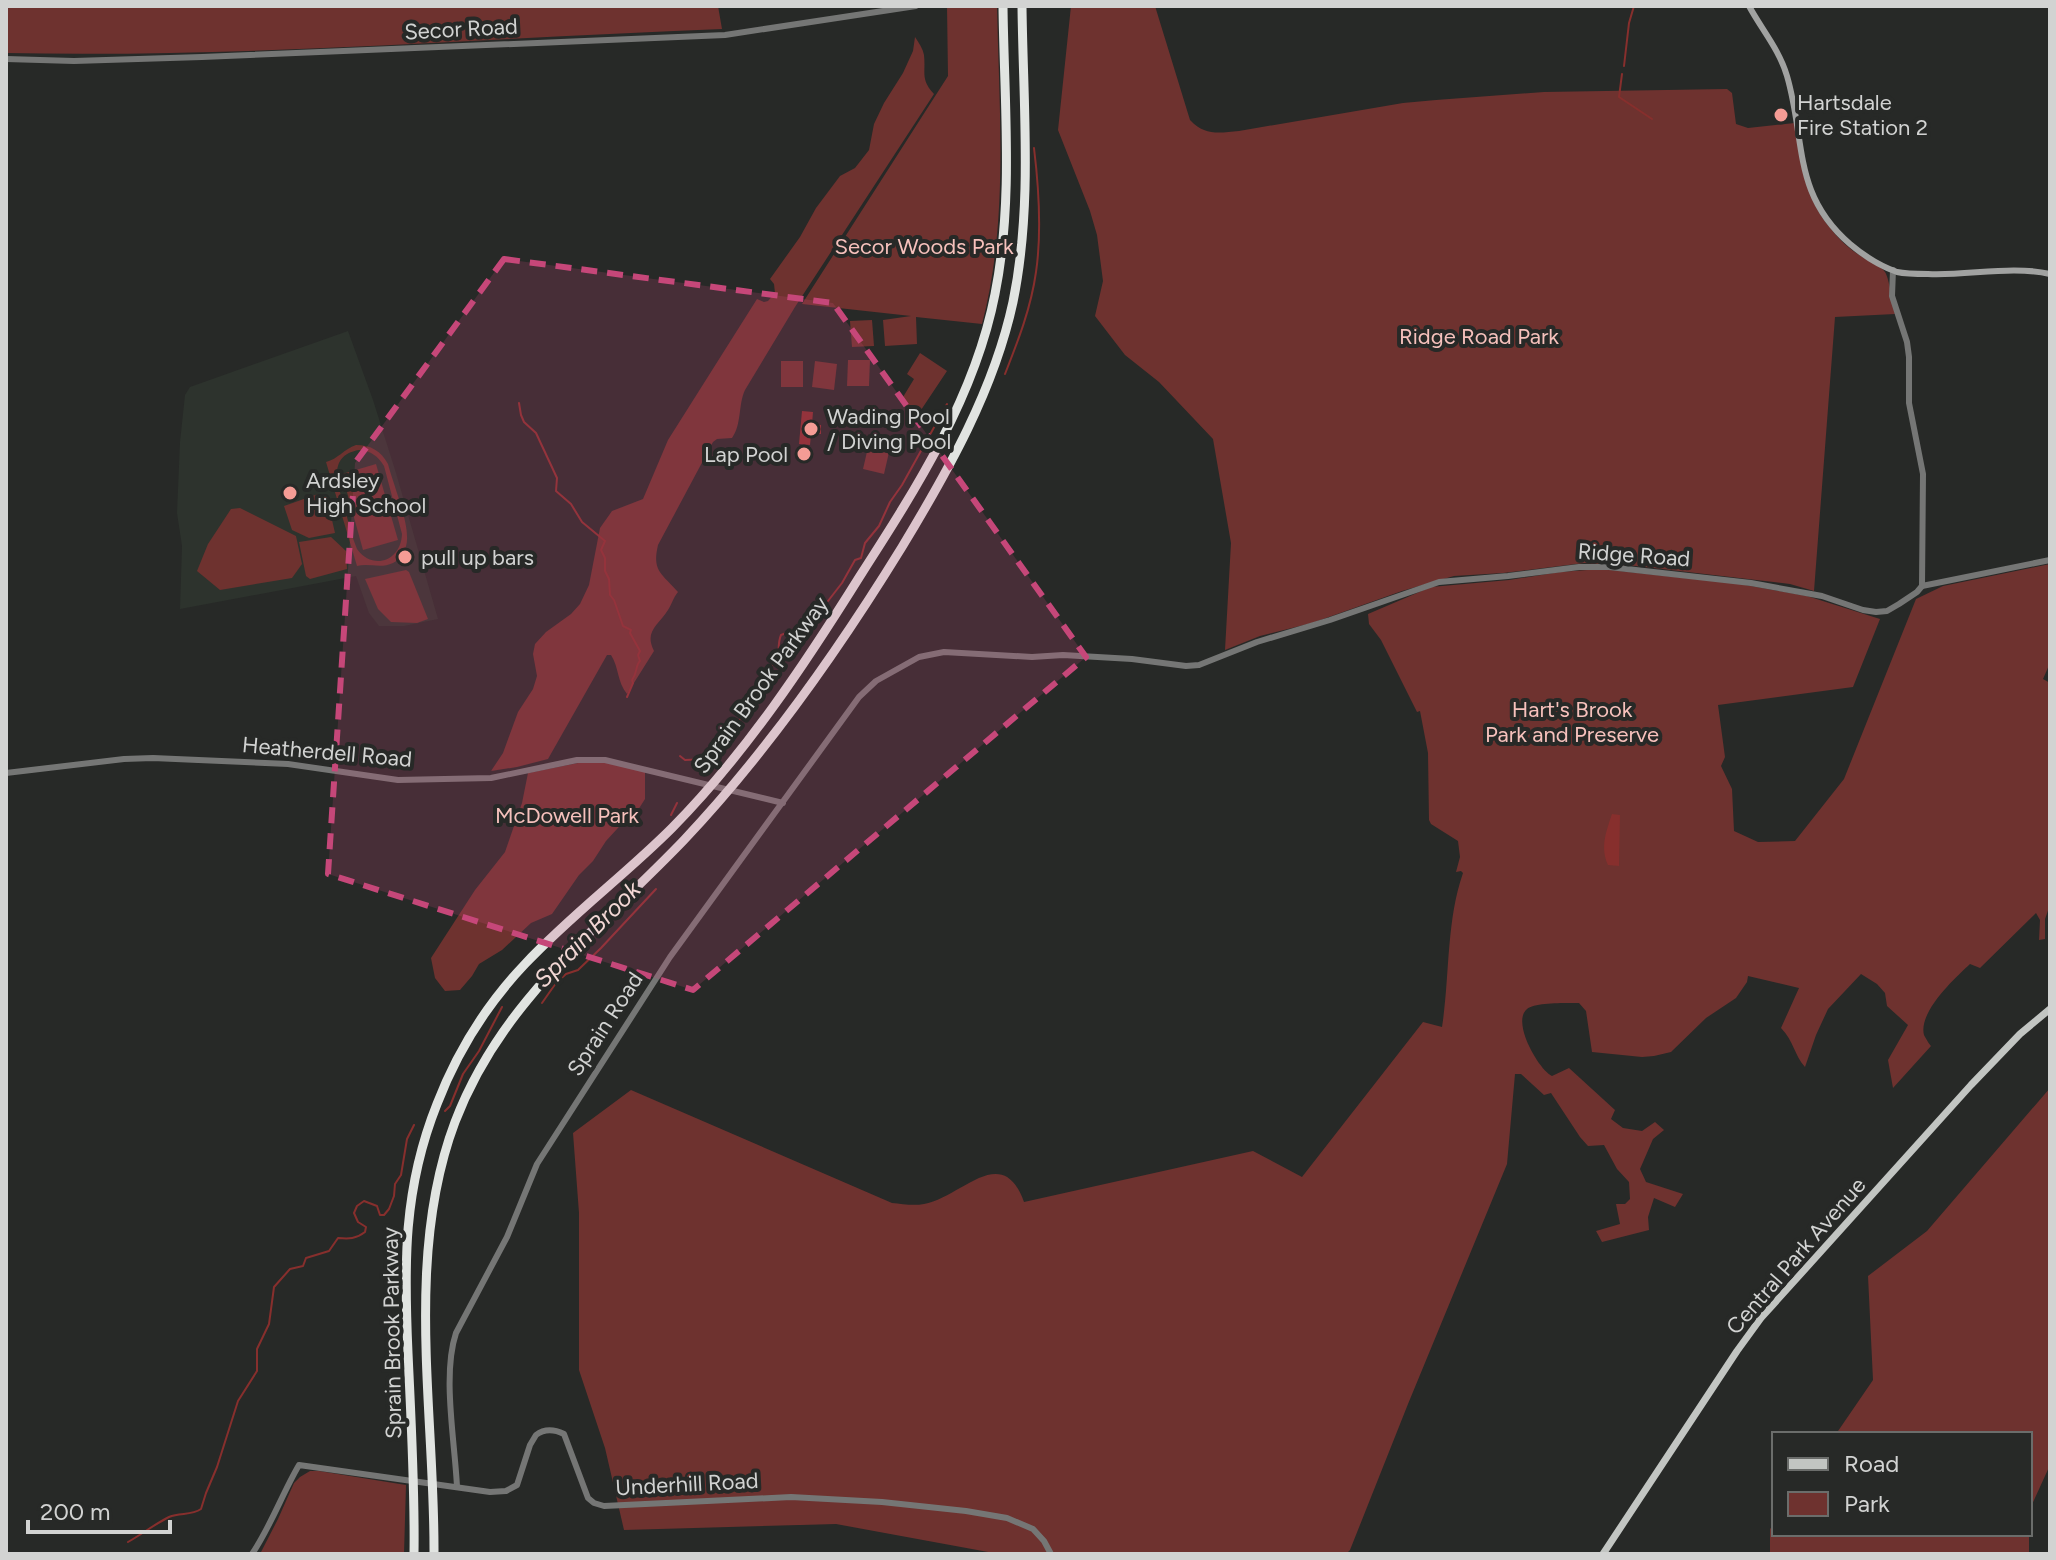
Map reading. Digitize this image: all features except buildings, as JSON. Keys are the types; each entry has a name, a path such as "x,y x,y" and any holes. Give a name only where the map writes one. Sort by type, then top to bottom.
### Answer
{"highway":[{"name":"Sprain Brook Parkway","path":"414,1554 405,1259 413,1182 432,1115 460,1053 488,1008 510,981 546,943 674,826 747,741 846,598 902,510 936,449 975,363 987,330 998,279 1005,184 1003,6"},
{"name":"Sprain Brook Parkway","path":"434,1554 427,1265 437,1187 456,1121 485,1058 524,1002 571,950 694,829 783,723 881,580 959,445 995,366 1010,316 1016,282 1024,178 1022,6"}],"main road":[{"path":"1749,6 1781,58 1793,99 1806,178 1818,208 1862,255 1901,272 1932,275 2029,271 2050,274"},
{"name":"Central Park Avenue","path":"1603,1554 1761,1318 1980,1076 2020,1034 2050,1009"}],"street":[{"name":"Secor Road","path":"6,59 74,61 202,57 725,35 916,6"},
{"path":"1893,270 1892,296 1907,342 1909,403 1923,474 1922,586 2050,560"},
{"name":"Ridge Road","path":"931,653 1031,657 1063,655 1199,665 1257,642 1439,582 1579,567 1622,568 1751,583 1822,596 1876,612 1892,608 1922,586"},
{"name":"Sprain Road","path":"457,1487 450,1384 452,1344 507,1237 537,1164 670,957 859,697 876,681 931,653"},
{"name":"Heatherdell Road","path":"6,773 153,758 288,764 398,780 491,778 557,764 605,760 783,803"},
{"name":"Underhill Road","path":"252,1554 299,1465 490,1492 506,1491 514,1487 521,1477 536,1435 555,1430 567,1439 588,1498 604,1506 791,1497 895,1503 966,1511 1016,1521 1033,1529 1051,1554"}],"highlighted area":[{"path":"504,259 833,303 1086,657 693,990 328,874 355,463"}],"shaded area":[{"name":"Ardsley High School","path":"348,331 396,473 438,619 404,626 379,626 369,613 356,576 180,609 182,546 177,513 185,395 190,387"},
{"name":"Wading Pool / Diving Pool","path":"802,411 813,412 812,424 821,425 821,434 811,434 810,445 799,444"},
{"path":"1612,814 1620,815 1619,866 1608,865 1604,852"}],"green space":[{"path":"6,6 718,6 722,29 275,50 6,53"},
{"name":"Secor Woods Park","path":"947,6 997,6 999,206 990,285 982,324 916,317 917,344 885,346 883,320 911,316 802,304 948,76"},
{"name":"Ridge Road Park","path":"1071,6 1155,6 1190,120 1201,129 1213,132 1239,131 1436,100 1544,92 1727,89 1732,93 1736,124 1748,128 1795,123 1806,179 1815,205 1842,242 1885,272 1895,314 1835,317 1814,591 1790,584 1584,563 1454,576 1312,623 1260,636 1225,650 1231,543 1213,439 1159,382 1125,355 1095,316 1103,281 1097,235 1058,130"},
{"path":"915,37 923,53 925,80 934,94 795,307 745,390 732,438 713,442 658,545 657,566 678,592 651,633 654,651 627,694 614,660 607,655 548,759 491,771 503,753 518,712 533,689 537,676 533,654 535,644 571,614 589,585 600,528 612,511 643,499 668,440 757,299 768,301 775,293 770,279 816,208 840,176 855,168 869,150 874,124 903,73 913,51"},
{"path":"872,320 874,346 852,347 850,321"},
{"path":"920,353 947,371 919,413 900,402 914,379 907,374"},
{"path":"848,360 870,360 869,386 847,386"},
{"path":"781,361 803,361 803,387 781,387"},
{"path":"815,361 837,364 834,390 812,387"},
{"path":"869,443 890,448 884,474 863,469"},
{"path":"366,446 382,456 388,464 399,500 406,544 399,558 388,565 357,566 326,462 352,447","holes":["363,451 374,455 384,466 402,534 397,551 385,560 371,560 357,549 338,485 341,459 348,453"]},
{"path":"376,464 398,540 363,550 342,474"},
{"path":"318,494 327,498 335,533 309,538 292,530 284,506"},
{"path":"240,508 296,536 302,564 292,578 220,590 197,571 208,544 231,509"},
{"path":"331,537 346,551 347,569 310,579 306,576 299,542"},
{"name":"Hart's Brook Park and Preserve","path":"2050,564 2050,663 2043,679 2050,683 2050,905 2045,919 2045,939 2039,940 2040,920 2036,913 1980,968 1970,964 1939,996 1927,1016 1924,1035 1931,1046 1893,1088 1888,1060 1908,1025 1887,1006 1885,993 1877,984 1861,974 1828,1009 1805,1067 1781,1028 1799,988 1748,976 1736,998 1706,1018 1671,1052 1654,1056 1592,1052 1586,1011 1579,1003 1544,1004 1527,1009 1523,1015 1524,1034 1534,1056 1547,1072 1552,1076 1569,1068 1615,1110 1611,1119 1623,1128 1642,1131 1655,1122 1664,1130 1653,1139 1640,1169 1646,1182 1683,1194 1675,1207 1654,1198 1648,1217 1649,1230 1602,1242 1596,1231 1620,1224 1616,1204 1625,1204 1630,1199 1629,1182 1617,1169 1604,1145 1588,1146 1580,1137 1551,1093 1544,1095 1521,1074 1515,1074 1507,1164 1346,1554 999,1554 836,1524 624,1530 605,1448 579,1370 579,1213 573,1133 631,1090 892,1203 912,1205 938,1200 992,1174 1004,1176 1015,1184 1024,1202 1253,1151 1302,1177 1423,1022 1442,1027 1451,930 1463,873 1456,872 1460,857 1458,841 1429,820 1428,753 1420,711 1417,712 1381,640 1369,624 1368,614 1431,587 1601,569 1740,584 1807,596 1880,619 1853,687 1718,705 1725,757 1721,766 1732,789 1734,831 1758,842 1795,841 1844,779 1916,599 1943,586"},
{"path":"406,570 428,619 417,623 391,622 378,609 365,579"},
{"name":"McDowell Park","path":"583,762 603,762 645,772 645,799 606,841 552,914 531,923 502,950 479,964 460,990 445,991 435,978 431,958 475,890 505,852 522,803 528,773"},
{"path":"2050,1088 2050,1465 2032,1505 2032,1432 1837,1432 1873,1380 1868,1276 1927,1231"},
{"path":"310,1471 406,1485 404,1554 260,1554 294,1483"},
{"path":"1772,1526 1772,1536 2029,1536 2029,1554 1770,1554"}],"waterway":[{"path":"1624,66 1634,6"},
{"path":"1622,74 1619,97 1652,119"},
{"name":"Sprain Brook","path":"1005,374 1027,311 1036,272 1039,210 1034,148"},
{"path":"519,403 524,422 536,433 557,478 556,491 571,504 582,522 605,541 601,550 610,595 623,626 631,630 640,651 640,661 627,697"},
{"name":"Sprain Brook","path":"707,766 724,736 733,731 770,667 777,662 781,635 804,626 842,583 855,560 861,558 865,543 879,526 947,404"},
{"path":"680,756 685,760 709,759"},
{"name":"Sprain Brook","path":"671,815 677,803"},
{"name":"Sprain Brook","path":"542,1003 556,983 566,974 578,970 656,889"},
{"name":"Sprain Brook","path":"445,1111 502,1007"},
{"name":"Sprain Brook","path":"128,1542 169,1517 201,1509 238,1401 257,1371 257,1349 269,1324 274,1287 290,1269 303,1266 306,1258 329,1251 338,1238 352,1238 365,1232 366,1227 358,1222 354,1213 364,1201 377,1206 380,1215 384,1215 394,1196 407,1139 414,1125"}],"place":[{"name":"Hartsdale Fire Station 2","path":"1781,115"},
{"name":"Wading Pool / Diving Pool","path":"811,429"},
{"name":"Lap Pool","path":"804,454"},
{"name":"Ardsley High School","path":"290,493"},
{"name":"pull up bars","path":"405,557"}]}
